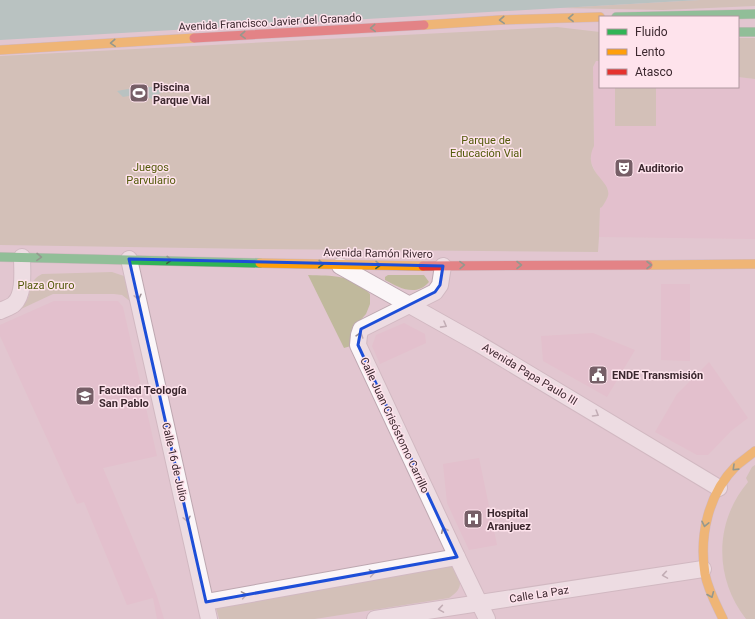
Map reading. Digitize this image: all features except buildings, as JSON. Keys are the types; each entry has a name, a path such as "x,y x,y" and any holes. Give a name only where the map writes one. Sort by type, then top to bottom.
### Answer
{"main road":[{"path":"662,16 755,14"},
{"name":"Avenida Francisco Javier del Granado","path":"0,50 541,19 599,17"},
{"path":"739,32 755,32"},
{"name":"Avenida Ramón Rivero","path":"0,257 443,266 755,264"},
{"path":"723,619 716,608 708,589 703,569 702,549 706,519 719,488 732,470 755,451"}],"street":[{"path":"0,311 14,304 18,298 22,287 22,257"},
{"name":"Calle 16 de Julio","path":"129,259 209,619"},
{"name":"Avenida Papa Paulo III","path":"339,265 479,344 719,488"},
{"name":"Calle Juan Crisóstomo Carrillo","path":"443,266 440,285 435,292 361,330 358,345 487,619"},
{"path":"206,602 457,558"},
{"name":"Calle La Paz","path":"375,619 703,569"}],"highlighted area":[{"path":"129,259 443,266 440,285 435,292 361,329 358,345 457,557 206,602"}],"shaded area":[{"path":"0,0 700,0 0,40"},
{"path":"596,61 599,61 599,88 739,88 739,77 755,79 755,239 599,237 600,207 602,207 608,196 608,190 596,173 591,162 590,153 594,146 593,67"},
{"name":"Piscina Parque Vial","path":"139,87 155,87 162,92 152,99 139,94 123,97 117,91"},
{"path":"661,284 690,284 690,361 661,360"},
{"name":"Facultad Teología San Pablo","path":"54,301 118,301 123,307 157,456 103,468 157,596 164,619 157,619 153,598 127,605 84,502 77,504 0,336 0,325"},
{"path":"404,323 425,334 426,343 380,364 372,346 376,335"},
{"path":"593,333 635,350 607,397 543,361 541,336"},
{"path":"709,362 748,418 731,431 708,455 697,455 655,432 677,394"},
{"name":"Hospital Aranjuez","path":"479,458 497,545 469,550 447,503 443,464"}],"green space":[{"path":"700,0 755,0 755,6 663,10 560,8"},
{"name":"Parque de Educación Vial","path":"557,27 599,32 599,61 596,61 593,67 594,146 591,155 591,163 606,185 608,196 600,208 598,252 0,245 0,56"},
{"path":"739,38 755,38 755,79 739,77"},
{"path":"615,88 656,88 656,126 615,126"},
{"name":"Plaza Oruro","path":"112,272 124,276 131,302 122,295 114,294 53,294 21,309 28,298 33,281 42,274"},
{"path":"308,275 334,276 349,279 363,287 370,294 370,304 366,314 356,325 351,346 344,348"},
{"path":"388,275 424,275 429,282 424,287 419,289 407,290 385,280 385,277"},
{"path":"755,465 755,619 746,619 728,586 722,550 724,532 729,515 737,498 748,482 746,478 752,467"},
{"path":"453,563 459,578 460,586 458,590 449,598 315,619 219,619 215,604"}],"traffic: fast":[{"path":"662,16 755,14"},
{"path":"739,32 755,32"},
{"path":"0,257 260,263"}],"traffic: slow":[{"path":"424,25 500,20 599,17"},
{"path":"0,50 194,38"},
{"path":"260,263 423,266"},
{"path":"648,265 755,264"},
{"path":"723,619 706,580 703,560 705,531 712,502 718,489 736,466 755,451"}],"traffic: jam":[{"path":"194,38 424,25"},
{"path":"423,266 648,265"}],"place":[{"name":"Piscina Parque Vial","path":"139,93"},
{"name":"Auditorio","path":"624,168"},
{"name":"ENDE Transmisión","path":"598,375"},
{"name":"Facultad Teología San Pablo","path":"85,396"},
{"name":"Hospital Aranjuez","path":"473,519"}],"park label":[{"name":"Juegos Parvulario","path":"151,173"}]}
